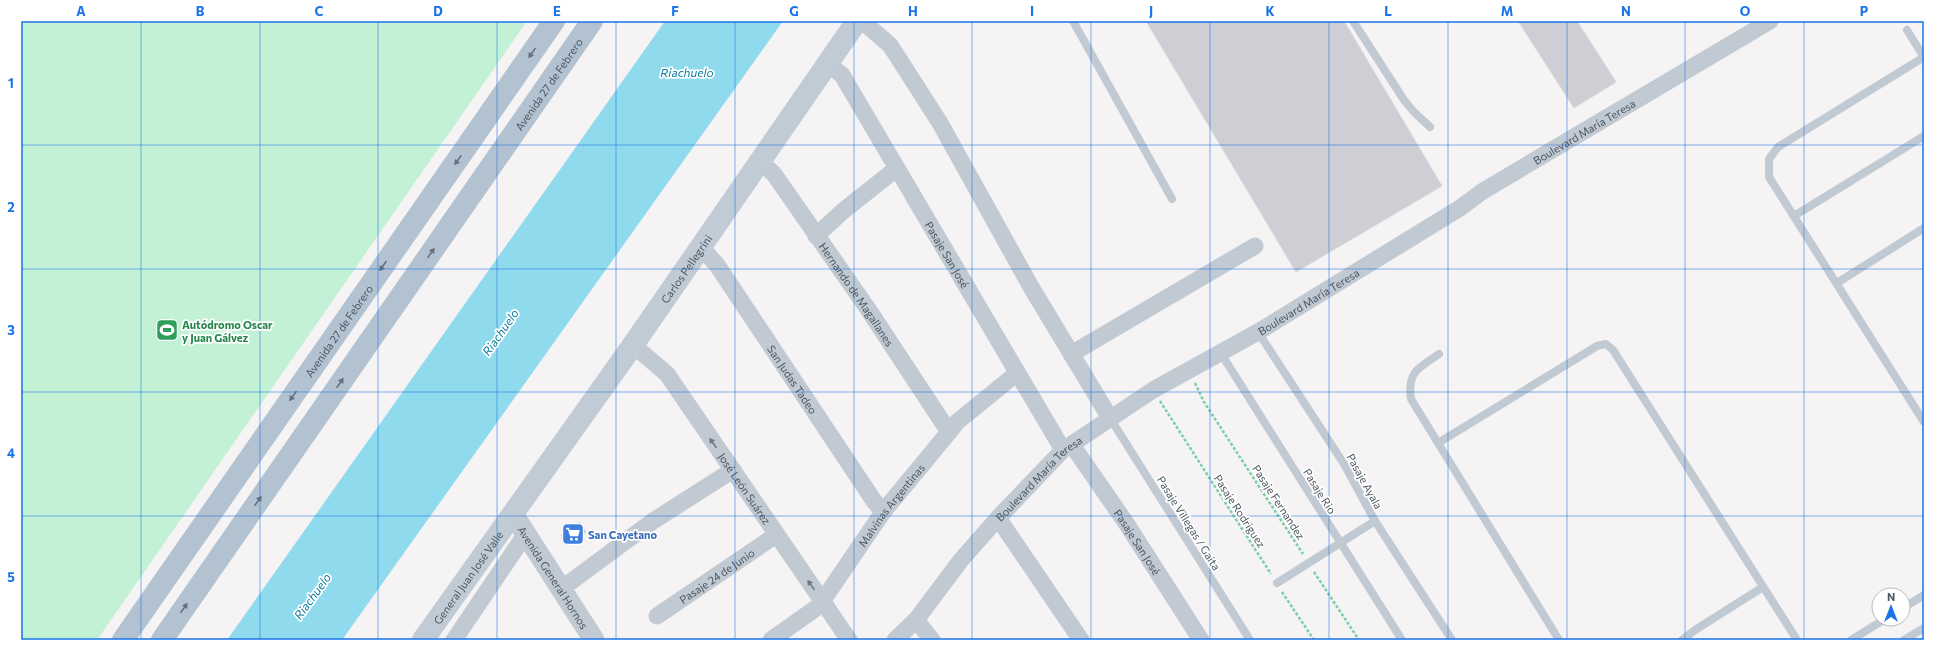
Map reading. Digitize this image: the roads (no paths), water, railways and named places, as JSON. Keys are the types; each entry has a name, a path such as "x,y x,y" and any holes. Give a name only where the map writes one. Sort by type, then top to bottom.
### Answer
{"main road":[{"name":"Avenida 27 de Febrero","path":"123,640 554,21"},
{"name":"Avenida 27 de Febrero","path":"162,640 592,21"},
{"name":"Carlos Pellegrini","path":"512,514 633,345 857,21"},
{"name":"General Juan José Valle","path":"423,640 512,514"}],"street":[{"path":"862,21 890,45 940,123 1070,354 1110,418"},
{"name":"Boulevard María Teresa","path":"895,640 916,620 961,560 998,518 1068,448 1110,418 1153,390 1258,332 1460,208 1484,191 1770,21"},
{"name":"Pasaje San José","path":"828,64 842,75 1016,374 1068,448 1126,523 1201,640"},
{"name":"Hernando de Magallanes","path":"760,161 774,174 868,309 948,432"},
{"path":"816,236 843,211 896,169"},
{"path":"1070,354 1254,246"},
{"name":"San Judas Tadeo","path":"701,247 716,265 874,501 883,512"},
{"name":"José León Suárez","path":"633,345 667,374 848,640"},
{"name":"Malvinas Argentinas","path":"771,640 814,610 822,601 829,588 883,512 948,432 957,422 1016,374"},
{"path":"561,589 653,521 733,470"},
{"name":"Avenida General Hornos","path":"512,514 594,640"},
{"path":"998,518 1081,640"},
{"name":"General Juan José Valle","path":"454,640 525,535"},
{"name":"Pasaje 24 de Junio","path":"657,616 776,535"},
{"path":"916,620 932,640"}],"lane":[{"path":"1073,21 1172,199"},
{"path":"1353,21 1404,100 1430,127"},
{"path":"1907,30 1924,57 1778,147 1769,159 1770,177 1924,422"},
{"path":"1794,216 1924,136"},
{"path":"1837,283 1924,228"},
{"name":"Pasaje Ayala","path":"1258,332 1344,464 1375,521 1452,640"},
{"path":"1438,443 1597,346 1606,344 1613,350 1797,640"},
{"name":"Pasaje Rio","path":"1220,352 1402,640"},
{"path":"1439,354 1416,369 1411,376 1409,385 1411,399 1559,640"},
{"name":"Pasaje Villegas / Gaita","path":"1110,418 1250,640"},
{"path":"1277,584 1375,521"},
{"path":"1682,640 1695,630 1763,587"},
{"path":"1911,603 1924,595"},
{"path":"1851,640 1872,627"},
{"path":"1904,640 1924,628"}],"water":[{"name":"Riachuelo","path":"665,21 783,21 342,640 227,640"}],"place":[{"name":"Autódromo Oscar y Juan Gálvez","path":"167,330"},
{"name":"San Cayetano","path":"573,534"}]}
